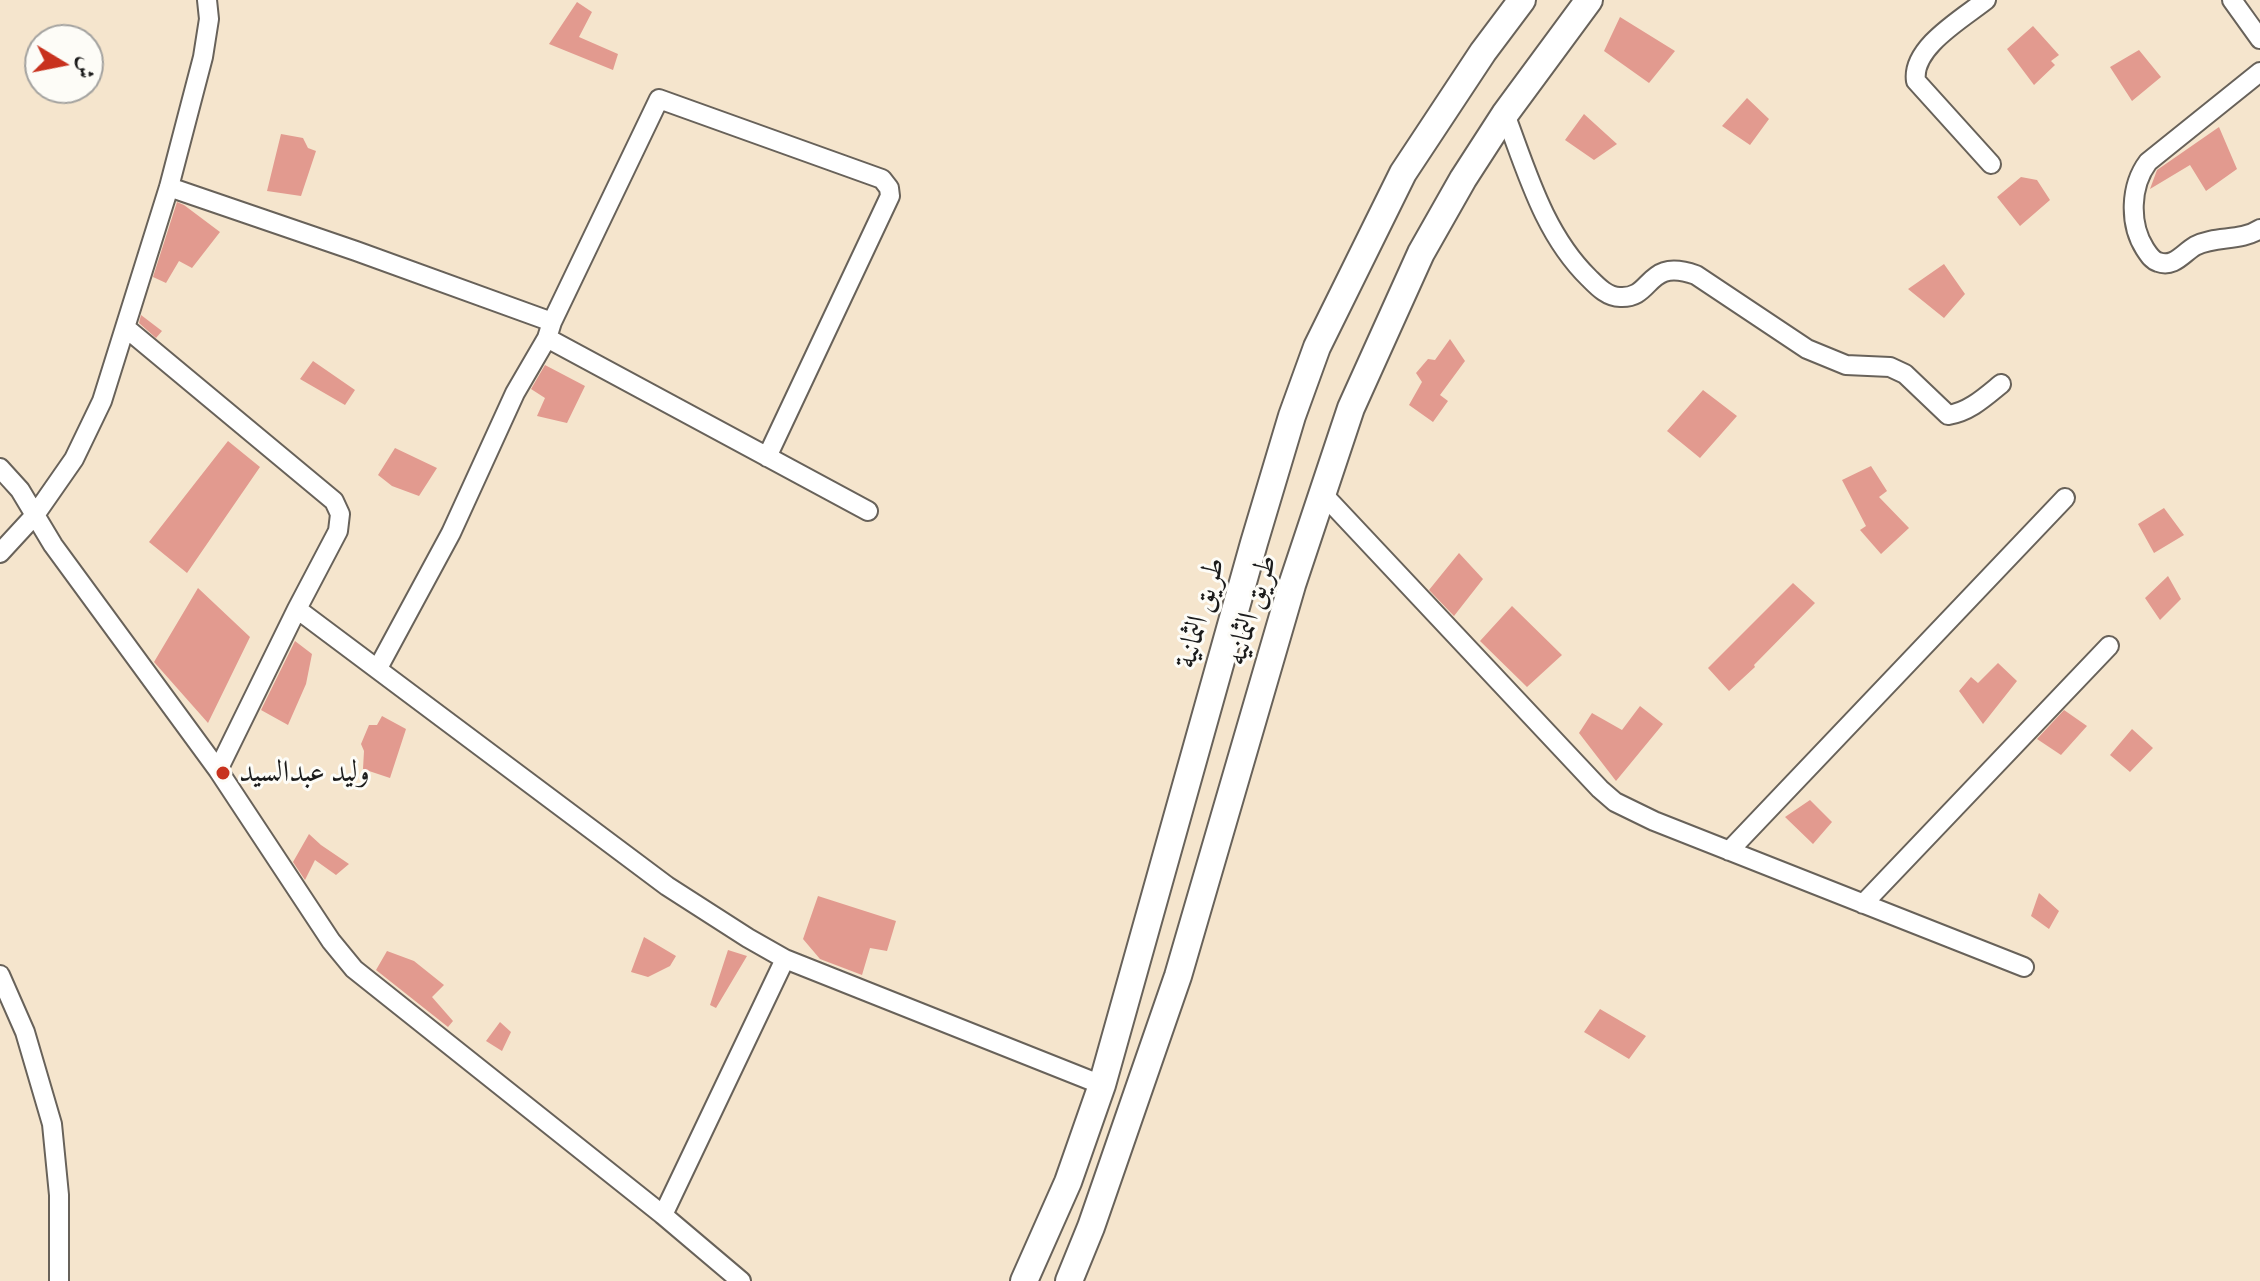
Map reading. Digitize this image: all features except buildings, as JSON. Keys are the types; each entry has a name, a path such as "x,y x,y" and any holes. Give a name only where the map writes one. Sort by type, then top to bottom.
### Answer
{"street":[{"path":"0,553 35,515 92,427 169,187 203,57 209,19 207,0"},
{"name":"طريق الثمانية","path":"1024,1281 1068,1182 1102,1085 1254,543 1292,416 1317,347 1403,173 1483,52 1522,0"},
{"name":"طريق الثمانيه","path":"1069,1281 1091,1227 1178,976 1321,492 1351,408 1421,253 1463,179 1505,114 1589,0"},
{"path":"1986,0 1922,52 1915,71 1916,81 1991,164"},
{"path":"2232,0 2260,39"},
{"path":"2260,72 2148,162 2140,174 2134,202 2138,234 2153,260 2160,263 2170,263 2202,243 2237,239 2260,229"},
{"path":"378,668 451,533 515,393 549,330 659,99 882,179 889,188 890,196 767,457"},
{"path":"1505,114 1552,230 1579,268 1607,294 1619,298 1628,296 1665,270 1677,268 1696,275 1807,349 1846,365 1890,367 1905,374 1948,415 1958,414 1978,403 2001,384"},
{"path":"169,187 356,251 549,330 767,457 868,511"},
{"path":"126,328 334,501 340,514 338,531 218,770"},
{"path":"0,468 20,490 53,545 218,770 331,941 365,979 663,1215 741,1281"},
{"path":"1321,492 1615,802 1637,814 2024,967"},
{"path":"1729,851 2065,498"},
{"path":"297,609 667,886 748,938 785,959 1102,1085"},
{"path":"1863,904 2109,646"},
{"path":"663,1215 785,959"},
{"path":"0,975 25,1032 52,1124 59,1195 59,1281"}],"place":[{"name":"وليد عبدالسيد","path":"223,773"}]}
